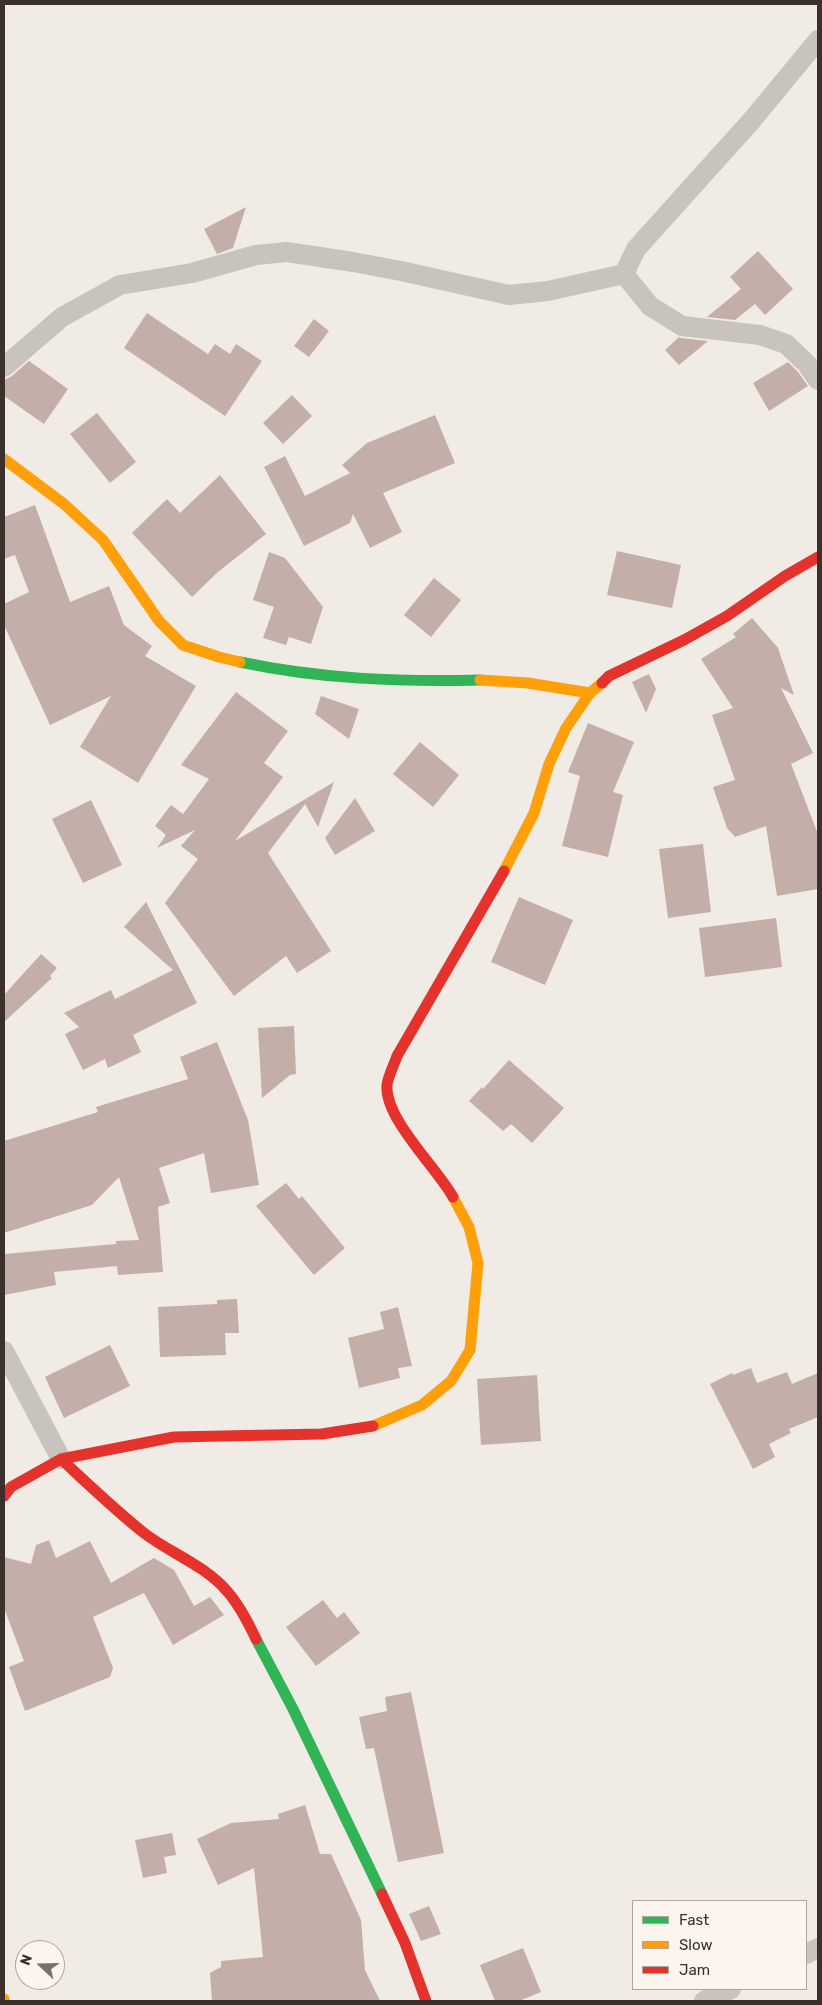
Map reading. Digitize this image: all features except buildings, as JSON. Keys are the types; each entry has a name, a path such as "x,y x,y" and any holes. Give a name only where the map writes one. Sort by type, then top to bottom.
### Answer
{"main road":[{"path":"4,459 64,504 103,540 159,620 184,645 219,657 278,670 323,676 409,681 486,680 528,683 590,693"},
{"path":"4,1496 11,1487 61,1459 174,1438 322,1434 368,1428 422,1404 451,1381 470,1350 478,1263 469,1228 447,1186 400,1124 389,1104 387,1085 397,1056 512,856 534,813 549,764 566,728 590,693 609,676 684,640 727,616 785,576 818,557"},
{"path":"61,1459 110,1505 146,1534 202,1570 226,1590 246,1619 293,1709 400,1934 426,2001"}],"street":[{"path":"624,274 636,249 752,120 818,40"},
{"path":"4,367 62,318 120,285 192,273 256,255 287,252 353,262 509,296 548,292 624,274"},
{"path":"624,274 650,306 682,326 760,335 786,344 807,364 818,380"},
{"path":"4,1351 61,1459"},
{"path":"704,2001 729,1990"}],"traffic: fast":[{"path":"240,662 330,676 390,680 480,680"},
{"path":"256,1639 293,1709 382,1894"}],"traffic: slow":[{"path":"4,459 64,504 103,540 159,621 183,645 240,662"},
{"path":"480,680 528,683 590,693"},
{"path":"504,871 534,813 549,764 566,728 590,693 602,683"},
{"path":"373,1426 422,1405 451,1381 470,1350 478,1263 469,1227 453,1197"}],"traffic: jam":[{"path":"602,683 609,676 684,640 727,616 785,576 818,557"},
{"path":"453,1197 402,1127 388,1098 387,1085 397,1056 504,871"},
{"path":"4,1496 11,1487 61,1459 174,1437 322,1434 373,1426"},
{"path":"61,1459 144,1533 208,1573 217,1581 231,1595 256,1639"},
{"path":"382,1894 405,1943 426,2001"}]}
